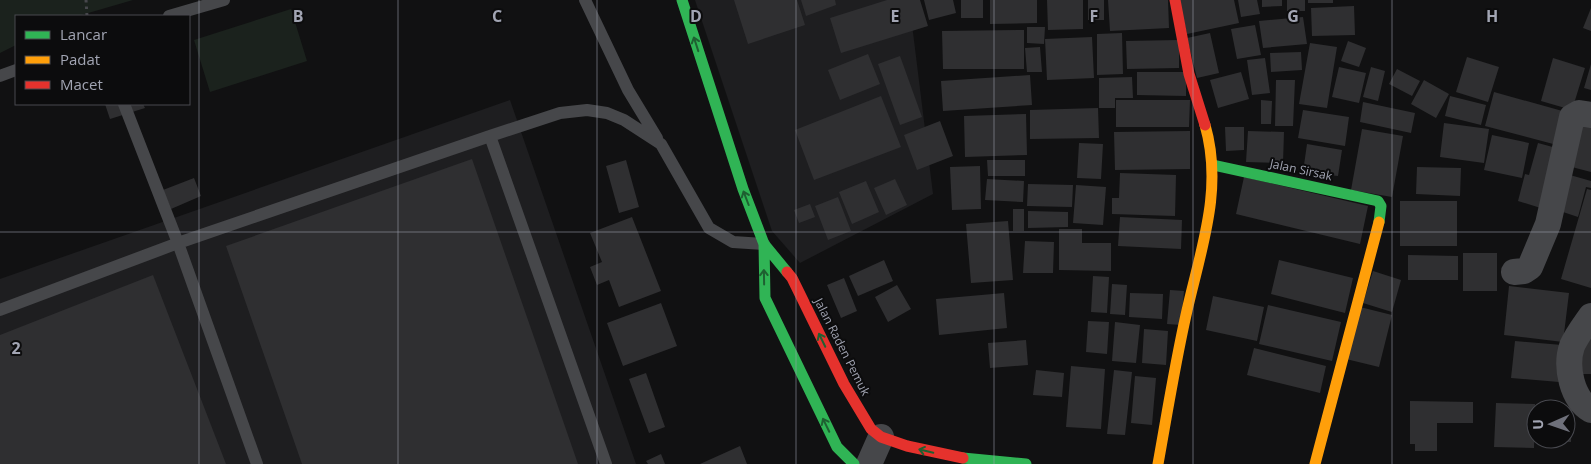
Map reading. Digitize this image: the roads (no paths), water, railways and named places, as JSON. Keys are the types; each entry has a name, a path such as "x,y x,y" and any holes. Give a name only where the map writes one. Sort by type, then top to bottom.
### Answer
{"main road":[{"name":"Jalan Raden Pemuk","path":"682,0 743,189 764,244 792,278 844,384 871,429 881,437 907,446 954,457 1026,464"},
{"path":"1158,464 1189,302 1210,216 1213,165 1209,143 1189,74 1175,0"},
{"name":"Jalan Sirsak","path":"1213,165 1378,201 1381,206 1382,214 1315,464"},
{"name":"Jalan Raden Pemuk","path":"764,244 765,298 837,447 854,464"}],"street":[{"path":"1514,272 1530,267 1548,224 1572,117 1579,113 1591,116"},
{"path":"1591,316 1578,334 1571,349 1570,374 1574,389 1584,406 1591,410"},
{"path":"869,464 881,437"}],"lane":[{"path":"172,15 224,0"},
{"path":"585,0 628,90 709,228 733,242 764,244"},
{"path":"0,76 15,70"},
{"path":"124,105 178,243 257,464"},
{"path":"0,310 178,243 560,112 587,110 607,113 624,120 661,144"},
{"path":"490,136 606,464"}]}
